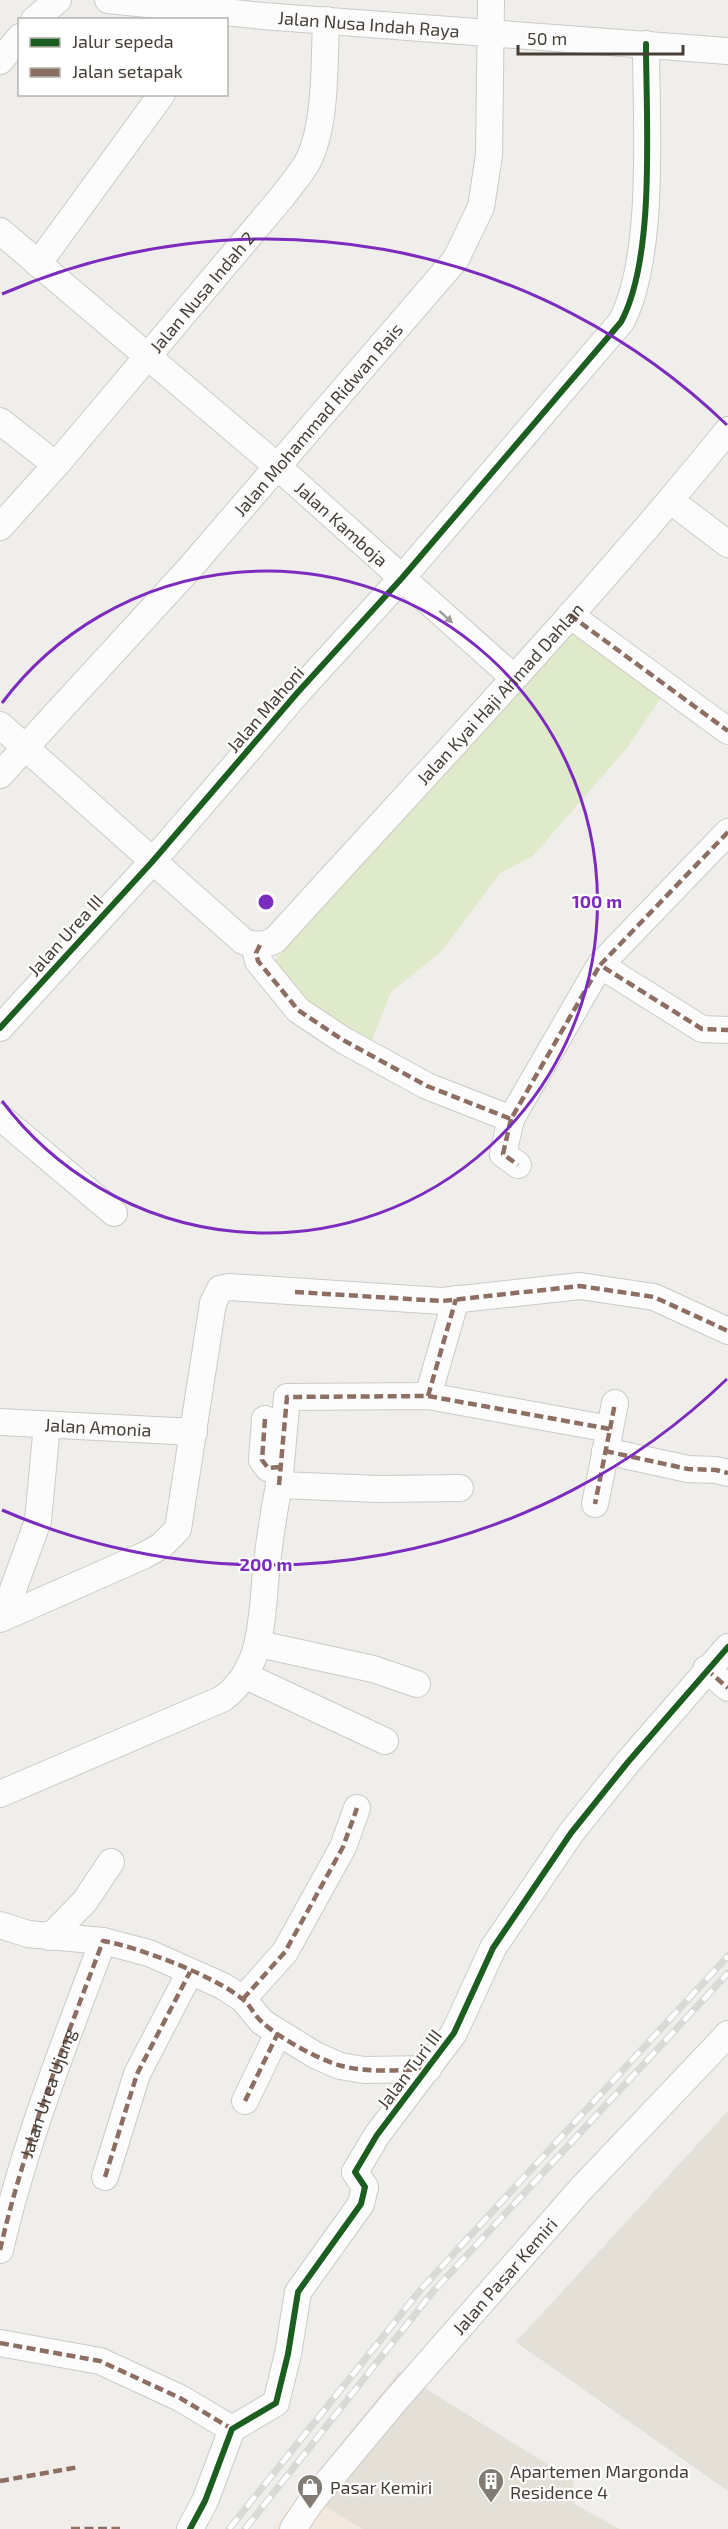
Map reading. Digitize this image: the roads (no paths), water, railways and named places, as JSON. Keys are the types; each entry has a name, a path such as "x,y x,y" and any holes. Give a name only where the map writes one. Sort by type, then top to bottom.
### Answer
{"street":[{"path":"36,18 58,0"},
{"name":"Jalan Nusa Indah Raya","path":"108,0 181,13 326,20 728,51"},
{"name":"Jalan Mohammad Ridwan Rais","path":"0,775 278,467 443,276 473,228 481,207 489,155 490,0"},
{"name":"Jalan Nusa Indah 2","path":"0,526 56,465 146,355 282,198 307,163 317,133 322,93 326,20"},
{"path":"0,61 18,39"},
{"name":"Jalan Mahoni","path":"152,862 298,692 402,578 597,351 629,307 639,276 644,194 646,44"},
{"path":"38,264 161,96"},
{"path":"0,231 278,467"},
{"path":"0,421 56,465"},
{"name":"Jalan Kyai Haji Ahmad Dahlan","path":"260,945 275,940 570,615 670,501 728,430"},
{"name":"Jalan Kamboja","path":"278,467 513,677"},
{"path":"670,501 728,544"},
{"path":"570,615 728,731"},
{"path":"0,725 243,941 260,945 256,953 258,962 298,1010 343,1040 427,1086 511,1119"},
{"path":"518,1165 503,1154 511,1119 600,965 728,832"},
{"name":"Jalan Urea III","path":"0,1028 152,862"},
{"path":"600,965 702,1029 728,1030"},
{"path":"0,1117 114,1213"},
{"path":"2,1618 145,1555 171,1537 181,1518 213,1303 220,1289 229,1287 442,1301 580,1286 654,1297 728,1331"},
{"path":"428,1396 456,1299"},
{"path":"0,1794 222,1699 237,1689 246,1676 259,1644 266,1566 280,1476 287,1397 428,1396 484,1404 607,1440 688,1469 728,1473"},
{"path":"595,1504 615,1403"},
{"path":"265,1419 262,1460 268,1468 280,1476 379,1489 460,1488"},
{"name":"Jalan Amonia","path":"0,1422 195,1432"},
{"path":"2,1618 38,1521 47,1425"},
{"path":"259,1644 373,1669 417,1684"},
{"name":"Jalan Turi III","path":"232,2429 276,2403 288,2354 298,2292 361,2204 365,2187 355,2172 378,2135 454,2033 493,1948 572,1833 706,1669 728,1647"},
{"path":"706,1669 728,1688"},
{"path":"246,1676 385,1741"},
{"path":"243,1999 285,1952 343,1847 357,1808"},
{"path":"50,1937 85,1901 111,1862"},
{"path":"0,1925 28,1934 103,1941 143,1951 224,1986 243,1999 262,2022 315,2055 340,2066 364,2070 428,2069"},
{"name":"Jalan Urea Ujung","path":"0,2250 15,2189 103,1941"},
{"path":"105,2177 136,2074 190,1972"},
{"path":"245,2101 278,2033"},
{"name":"Jalan Pasar Kemiri","path":"293,2529 311,2502 395,2401 580,2190 728,2034"},
{"path":"0,2343 100,2361 180,2398 232,2429 206,2501 190,2529"}],"railway":[{"path":"229,2529 422,2288 728,1956"},
{"path":"245,2529 431,2294 728,1973"}],"place":[{"name":"Apartemen Margonda Residence 4","path":"491,2504"},
{"name":"Pasar Kemiri","path":"310,2510"}]}
